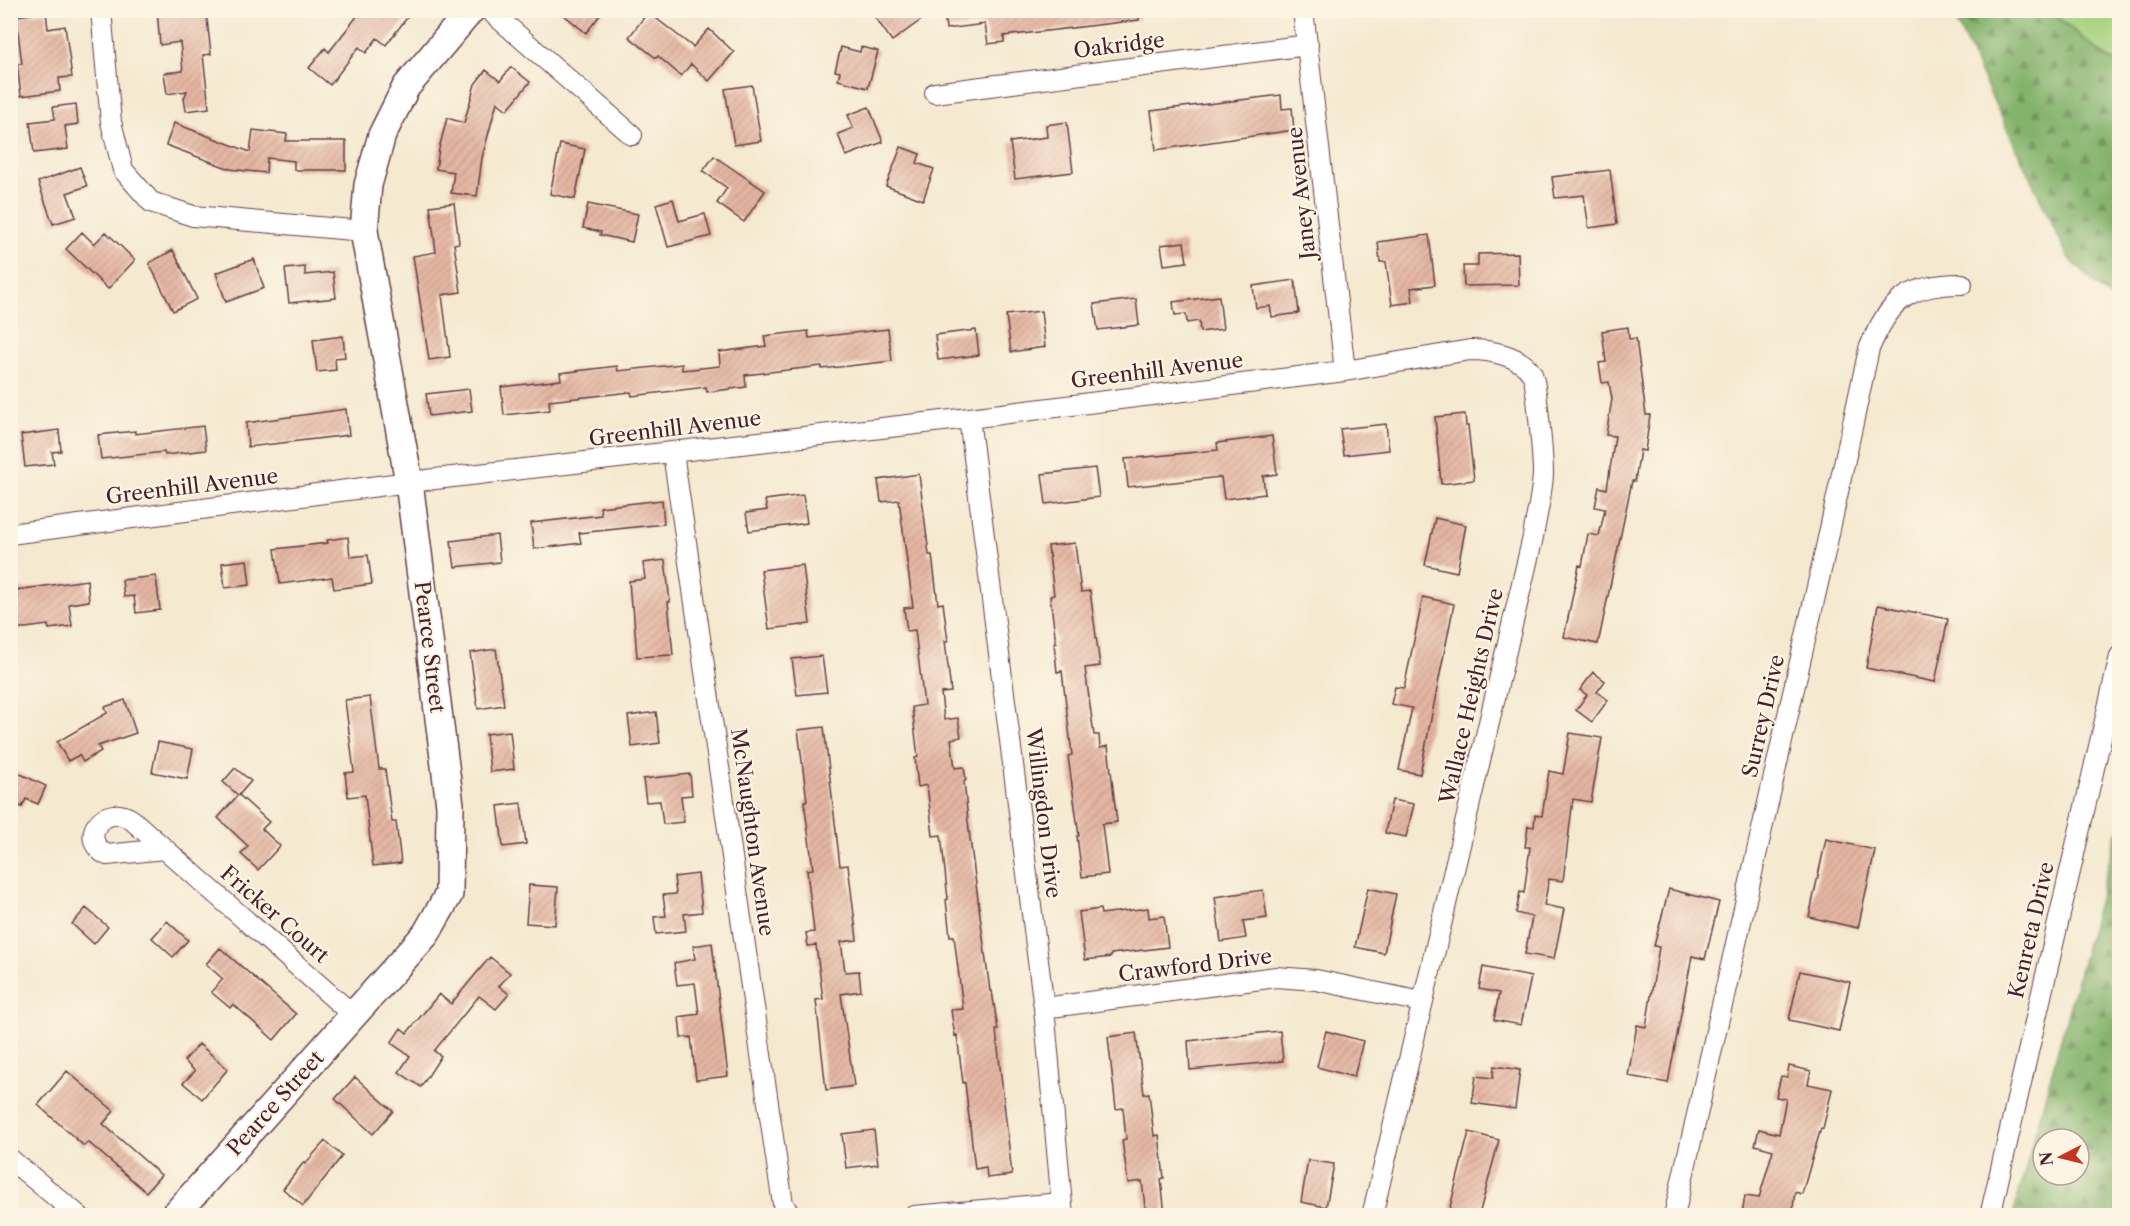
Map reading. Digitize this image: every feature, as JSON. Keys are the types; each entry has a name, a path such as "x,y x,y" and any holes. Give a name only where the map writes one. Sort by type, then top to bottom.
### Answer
{"street":[{"path":"102,10 111,122 123,170 151,202 193,216 364,231"},
{"name":"Pearce Street","path":"174,1215 426,934 449,894 450,805 409,482 364,231 368,185 382,135 406,87 471,10"},
{"path":"489,10 632,135"},
{"name":"Janey Avenue","path":"1303,10 1345,371"},
{"name":"Oakridge","path":"936,93 1308,45"},
{"name":"Surrey Drive","path":"1674,1215 1869,349 1879,323 1894,304 1935,284 1962,284"},
{"name":"Wallace Heights Drive","path":"1345,371 1470,350 1485,350 1518,361 1532,374 1543,474 1533,537 1372,1215"},
{"name":"Greenhill Avenue","path":"10,534 409,482 969,418 1345,371"},
{"name":"Willingdon Drive","path":"969,418 1044,1008 1062,1209"},
{"name":"McNaughton Avenue","path":"673,453 783,1204 791,1215"},
{"name":"Kenreta Drive","path":"1990,1215 2120,656"},
{"name":"Fricker Court","path":"164,849 353,1015"},
{"name":"Crawford Drive","path":"1044,1008 1276,977 1316,980 1422,1002"},
{"path":"10,1159 79,1215"},
{"path":"914,1215 1062,1209"}],"green space":[{"path":"1951,11 2050,11 2107,58 2119,64 2119,314 2115,303 2068,257"},
{"path":"2050,11 2119,11 2119,64 2107,58"},
{"path":"2119,830 2119,1215 2013,1215 2031,1149 2031,1187 2091,1187 2091,1127 2037,1127"}],"building":[{"path":"157,10 206,10 211,54 203,55 209,108 186,111 184,98 187,91 167,94 164,73 183,71 180,42 160,45"},
{"path":"362,10 413,10 386,45 377,38 366,53 359,47 330,85 309,68 325,48 329,52"},
{"path":"558,10 604,10 586,33"},
{"path":"870,10 935,10 892,41"},
{"path":"944,10 1138,10 1139,20 1004,36 1004,42 988,44 985,24 946,29"},
{"path":"46,12 48,29 65,26 72,77 59,78 60,91 21,96 17,64 22,64 16,16"},
{"path":"648,12 693,47 709,29 734,52 709,81 691,64 681,76 658,56 656,58 629,37"},
{"path":"841,47 860,52 861,47 878,51 868,88 838,80 840,72 835,71"},
{"path":"511,67 530,82 507,110 497,102 482,158 477,196 451,193 454,172 436,169 447,118 464,123 475,84 486,70 500,81"},
{"path":"752,85 761,141 734,145 725,89"},
{"path":"1281,95 1282,109 1292,108 1294,130 1156,150 1151,111"},
{"path":"76,104 78,124 65,126 68,149 34,153 30,122 55,119 53,107"},
{"path":"869,107 883,142 846,156 838,134 853,128 848,115"},
{"path":"1067,122 1073,172 1015,179 1010,142 1047,137 1046,125"},
{"path":"174,123 250,152 253,130 287,134 286,141 346,141 346,170 294,170 294,161 267,158 266,173 230,169 166,145"},
{"path":"560,144 585,149 575,199 550,194"},
{"path":"901,147 920,154 917,163 934,169 923,200 886,186"},
{"path":"714,156 765,191 744,222 717,203 727,188 703,171"},
{"path":"80,167 87,186 67,193 76,217 53,224 38,182"},
{"path":"1610,170 1617,224 1589,228 1584,195 1555,198 1552,177"},
{"path":"673,199 679,221 705,214 711,236 668,247 656,204"},
{"path":"454,203 459,243 454,244 461,292 442,295 450,357 429,360 413,256 436,252 430,206"},
{"path":"588,204 638,214 632,242 600,235 601,232 583,228"},
{"path":"82,232 94,244 106,232 135,260 108,289 66,249"},
{"path":"1429,235 1435,285 1411,288 1413,302 1392,305 1386,262 1380,262 1378,242"},
{"path":"1184,242 1187,262 1164,265 1161,245"},
{"path":"173,250 197,299 173,311 149,263"},
{"path":"1518,253 1519,285 1464,286 1463,266 1478,266 1478,254"},
{"path":"254,259 264,288 226,302 216,273"},
{"path":"305,267 305,275 333,272 336,298 289,303 285,269"},
{"path":"1295,280 1299,313 1272,317 1270,306 1256,308 1253,286"},
{"path":"1219,296 1223,329 1200,332 1199,321 1187,323 1186,314 1175,315 1173,302"},
{"path":"1136,299 1139,325 1098,330 1094,304"},
{"path":"1041,311 1045,347 1011,352 1006,315"},
{"path":"1628,327 1629,339 1636,338 1646,415 1650,415 1645,451 1640,450 1635,481 1632,481 1598,644 1564,637 1588,534 1599,536 1605,509 1595,507 1599,487 1607,489 1615,436 1606,435 1612,399 1609,382 1602,383 1599,363 1606,362 1602,331"},
{"path":"888,329 892,361 745,375 746,387 707,392 706,387 632,396 631,392 549,401 550,410 504,415 501,387 561,380 560,373 617,366 618,371 682,364 682,370 720,366 719,352 766,346 764,336 808,331 809,338"},
{"path":"976,330 979,355 938,360 935,335"},
{"path":"343,336 345,357 335,358 336,370 317,372 313,340"},
{"path":"469,389 472,411 429,416 426,394"},
{"path":"346,409 349,435 248,447 246,423"},
{"path":"1465,414 1474,480 1441,484 1435,417"},
{"path":"1386,424 1389,450 1344,455 1340,429"},
{"path":"203,426 206,450 101,459 98,435 135,431 135,434"},
{"path":"59,430 61,451 52,452 54,464 25,467 21,435"},
{"path":"1272,436 1277,474 1263,476 1265,494 1224,499 1221,477 1128,487 1125,459 1218,450 1217,443"},
{"path":"1095,468 1099,497 1046,504 1042,474"},
{"path":"919,474 929,555 932,555 938,604 943,603 948,641 945,641 951,692 941,693 944,720 958,718 961,737 951,739 955,768 964,767 969,831 990,991 992,991 998,1030 996,1030 1012,1175 987,1178 986,1167 975,1169 965,1083 963,1083 957,1035 955,1036 951,1010 963,1009 954,936 950,936 941,835 933,836 927,785 918,787 915,758 918,757 912,707 924,705 915,630 907,631 904,608 913,607 899,500 881,502 878,480"},
{"path":"803,495 807,523 749,531 746,513 767,510 765,500"},
{"path":"662,500 664,524 579,533 581,543 534,549 531,523 601,515 600,507"},
{"path":"1435,518 1466,525 1457,572 1425,565"},
{"path":"497,535 500,562 455,567 451,541"},
{"path":"348,537 350,557 368,555 372,584 334,589 332,577 280,584 275,549 328,543 327,540"},
{"path":"1075,543 1081,592 1090,591 1100,666 1085,668 1094,735 1099,735 1100,748 1108,746 1117,822 1102,824 1108,874 1082,877 1068,756 1072,755 1062,671 1057,672 1054,643 1056,643 1050,596 1054,595 1048,546"},
{"path":"247,560 250,585 225,588 222,563"},
{"path":"665,560 673,655 637,657 629,581 645,579 643,563"},
{"path":"803,565 810,624 769,629 761,570"},
{"path":"156,576 160,610 136,613 134,596 124,597 122,580"},
{"path":"87,580 89,601 69,604 72,626 49,629 48,625 10,630 10,591"},
{"path":"1423,597 1454,604 1420,774 1399,770 1412,708 1391,704 1395,687 1404,688"},
{"path":"1878,605 1948,619 1935,682 1866,668"},
{"path":"496,649 504,705 478,709 470,653"},
{"path":"822,656 827,692 797,695 792,659"},
{"path":"1593,672 1605,681 1597,692 1608,700 1592,722 1576,710 1587,695 1580,690"},
{"path":"370,697 379,769 385,769 392,822 396,822 401,863 373,866 365,795 348,797 345,773 354,772 345,700"},
{"path":"125,700 136,733 98,746 101,751 83,762 79,755 68,761 57,742 107,713 105,707"},
{"path":"656,712 660,743 632,747 628,716"},
{"path":"824,727 840,866 848,865 857,940 841,942 845,972 859,971 861,991 841,994 854,1086 826,1090 816,1000 823,999 816,945 808,946 806,933 814,932 807,870 813,869 798,730"},
{"path":"510,731 514,769 490,772 486,734"},
{"path":"1570,733 1602,738 1591,802 1573,799 1563,881 1549,879 1544,905 1564,909 1554,959 1525,954 1532,917 1516,913 1520,892 1524,893 1530,847 1525,847 1528,826 1534,827 1535,815 1542,816 1549,771 1563,774"},
{"path":"158,742 193,749 187,779 152,772"},
{"path":"235,768 251,781 239,795 269,822 262,829 280,846 258,870 241,854 248,846 218,818 238,795 223,782"},
{"path":"10,769 46,786 38,804 26,799 22,807 10,802"},
{"path":"690,774 692,795 681,796 684,822 663,824 660,801 646,802 643,779"},
{"path":"1392,800 1414,804 1406,837 1385,833"},
{"path":"521,803 526,844 503,847 498,806"},
{"path":"1826,839 1875,850 1858,928 1809,917"},
{"path":"698,874 702,912 684,914 686,931 656,934 654,917 666,916 663,895 676,894 674,877"},
{"path":"529,885 558,887 555,925 526,923"},
{"path":"1368,888 1396,894 1384,953 1355,947"},
{"path":"1669,889 1719,902 1705,959 1692,956 1668,1083 1628,1076 1637,1025 1646,1027 1659,947 1654,946"},
{"path":"1263,890 1267,918 1243,921 1246,938 1221,942 1215,897"},
{"path":"86,908 108,927 94,944 72,924"},
{"path":"1148,908 1149,918 1164,916 1168,947 1111,954 1111,957 1085,960 1079,912 1100,909 1101,914"},
{"path":"167,921 188,940 173,957 152,938"},
{"path":"712,943 728,1076 696,1080 691,1037 681,1038 679,1017 699,1014 695,983 677,985 674,963 695,959 693,946"},
{"path":"220,948 296,1014 274,1040 233,1004 230,1008 211,992 223,979 206,964"},
{"path":"490,957 510,973 499,986 509,994 496,1009 479,996 434,1051 441,1056 421,1087 399,1072 410,1056 391,1043 401,1028 407,1033 439,994 451,1004"},
{"path":"1483,967 1531,977 1521,1025 1494,1020 1499,993 1479,989"},
{"path":"1800,971 1850,982 1839,1031 1789,1020"},
{"path":"1280,1031 1283,1061 1190,1070 1188,1041"},
{"path":"1326,1031 1363,1041 1354,1077 1317,1067"},
{"path":"1136,1033 1144,1094 1149,1093 1154,1136 1159,1135 1165,1215 1146,1215 1142,1181 1128,1183 1122,1140 1126,1139 1123,1108 1116,1109 1108,1037"},
{"path":"199,1044 228,1069 202,1099 183,1083 195,1071 184,1061"},
{"path":"1494,1066 1520,1070 1515,1109 1472,1103 1476,1076 1493,1078"},
{"path":"1789,1066 1811,1071 1808,1084 1832,1089 1823,1129 1821,1128 1802,1194 1795,1192 1792,1215 1742,1213 1745,1196 1759,1198 1773,1150 1755,1145 1759,1129 1779,1134 1786,1099 1776,1097 1781,1076 1787,1077"},
{"path":"67,1071 114,1111 103,1124 161,1175 146,1192 88,1142 84,1146 38,1105"},
{"path":"355,1077 393,1111 373,1134 335,1099"},
{"path":"874,1130 878,1164 846,1168 842,1134"},
{"path":"1469,1132 1499,1140 1479,1215 1448,1215"},
{"path":"325,1141 342,1156 303,1206 283,1189 304,1162 305,1164"},
{"path":"1308,1160 1334,1164 1326,1207 1301,1202"}]}
